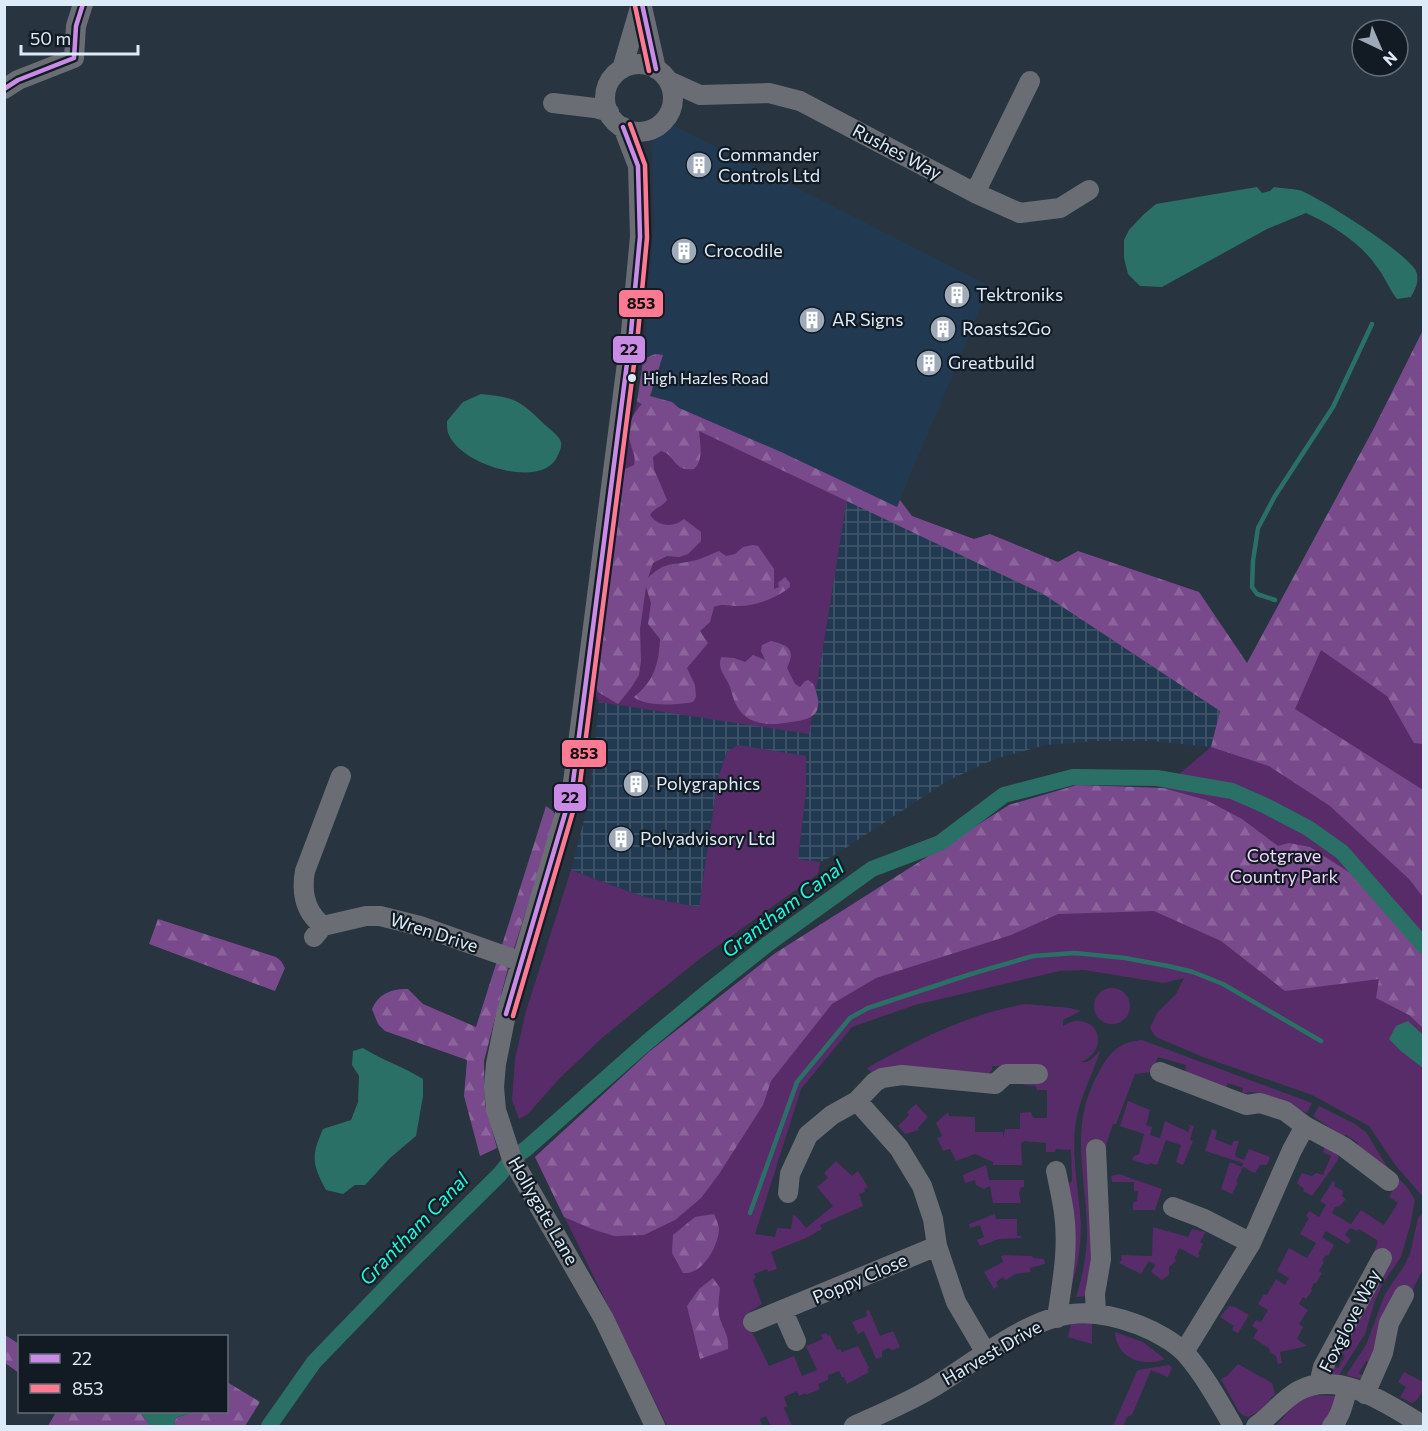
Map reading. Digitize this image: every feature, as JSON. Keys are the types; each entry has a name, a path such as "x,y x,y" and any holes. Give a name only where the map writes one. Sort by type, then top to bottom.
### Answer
{"street":[{"path":"4,89 28,76 74,58 76,26 82,4"},
{"path":"622,69 641,4"},
{"path":"641,4 662,75 673,98 670,111"},
{"path":"609,85 561,104 609,112 606,98 615,74 622,69 639,64 700,95 670,111"},
{"path":"975,193 1030,81"},
{"name":"Rushes Way","path":"700,95 769,93 800,101 975,193 1020,213 1060,208 1089,190"},
{"name":"Hollygate Lane","path":"638,166 656,128 670,111"},
{"name":"Hollygate Lane","path":"609,112 622,128 638,166 640,237 630,332 572,790 506,1014 494,1087 496,1110 507,1148 604,1319 655,1426"},
{"path":"622,128 639,132 656,128"},
{"name":"Wren Drive","path":"341,776 305,871 303,885 308,910 318,932 366,916 380,916 420,926 522,962"},
{"path":"1160,1072 1246,1105 1260,1103 1285,1110 1305,1125 1344,1147 1389,1181"},
{"path":"788,1193 790,1174 808,1135 832,1115 858,1101 875,1082 892,1076 995,1084 1006,1074 1038,1074"},
{"path":"858,1101 899,1148 922,1186 933,1219 937,1246 956,1302 986,1353"},
{"path":"1184,1352 1251,1243 1305,1125"},
{"path":"1096,1149 1101,1258 1095,1294 1096,1313"},
{"path":"1056,1171 1064,1215 1065,1247 1065,1269 1057,1318"},
{"path":"1173,1207 1202,1218 1251,1243"},
{"name":"Poppy Close","path":"753,1322 937,1246"},
{"name":"Foxglove Way","path":"1319,1384 1323,1367 1382,1258"},
{"name":"Foxglove Way","path":"1332,1426 1341,1416 1343,1402 1357,1391 1383,1353 1389,1323 1404,1295"},
{"path":"783,1311 796,1341"},
{"name":"Harvest Drive","path":"855,1426 931,1389 1036,1324 1071,1314 1096,1313 1144,1327 1184,1352 1206,1380 1233,1426"},
{"name":"Foxglove Way","path":"1256,1426 1286,1398 1306,1387 1319,1384 1338,1385 1357,1391 1424,1426"}],"shaded area":[{"path":"651,124 675,126 990,286 897,507 637,402 644,355 654,220"},
{"path":"1257,187 1262,193 1274,187 1302,191 1345,215 1381,240 1409,262 1416,271 1417,282 1411,297 1397,299 1380,271 1354,242 1306,213 1267,229 1162,287 1140,286 1128,274 1124,258 1124,240 1129,230 1156,204"},
{"path":"481,394 510,399 523,405 556,434 561,446 550,466 537,471 503,470 469,456 457,446 448,434 447,421 463,402"},
{"path":"847,499 1043,594 1220,711 1211,747 1152,741 1094,741 1046,745 995,759 947,781 835,855 820,862 798,859 806,792 806,757 727,752 718,777 699,907 644,897 571,870 589,801 599,702 684,710 809,733"},
{"path":"1408,1021 1423,1035 1423,1068 1389,1039 1396,1026"},
{"path":"363,1048 423,1079 423,1096 416,1136 390,1158 365,1185 355,1185 343,1194 326,1190 318,1173 315,1153 323,1129 351,1120 358,1102 359,1076 352,1065 353,1051"},
{"path":"141,1413 192,1413 177,1417 174,1422 175,1426 151,1426"}],"green space":[{"path":"1423,330 1423,744 1414,743 1387,696 1321,650 1295,709 1423,790 1423,897 1409,879 1330,806 1269,766 1211,747 1220,711 1043,594 699,431 700,456 694,469 682,468 661,451 653,457 654,469 667,500 650,515 657,522 666,525 676,524 684,519 701,532 701,541 688,554 679,557 667,556 653,563 648,578 668,565 696,560 719,551 726,556 735,554 743,547 753,545 758,546 774,569 774,589 779,587 778,583 785,577 790,587 779,595 759,603 714,607 710,622 700,631 708,643 687,668 695,685 696,697 693,702 654,704 634,697 651,678 657,664 660,639 648,624 651,603 646,587 640,629 639,675 618,704 598,692 593,681 622,478 625,469 634,465 635,462 629,439 629,428 632,418 642,404 637,402 643,361 650,356 663,355 650,396 672,402 679,408 781,452 897,507 900,500 912,516 974,539 990,534 1058,562 1078,551 1199,592 1247,663 1374,428"},
{"name":"Cotgrave Country Park","path":"1423,333 1423,1197 1396,1166 1369,1126 1312,1095 1203,1057 1156,1037 1150,1028 1157,1013 1176,994 1184,978 1164,983 1084,970 1060,971 915,1005 852,1027 801,1089 755,1234 775,1237 777,1228 791,1229 793,1215 806,1228 833,1206 817,1187 828,1178 824,1173 836,1161 852,1176 858,1171 868,1187 864,1189 865,1192 859,1194 863,1206 820,1225 822,1229 806,1238 771,1252 777,1269 768,1272 767,1269 754,1274 756,1277 753,1280 762,1304 747,1314 752,1332 769,1366 794,1356 802,1376 817,1370 806,1346 823,1339 821,1335 826,1333 830,1335 837,1350 840,1349 842,1352 858,1346 869,1372 847,1384 839,1371 828,1375 828,1380 818,1384 820,1389 799,1396 797,1391 784,1397 787,1406 784,1408 792,1426 771,1426 766,1416 760,1419 762,1426 667,1426 535,1157 650,1051 774,954 1009,805 1077,785 1163,788 1211,747"},
{"path":"637,402 847,499 809,734 599,702 595,694 628,434"},
{"path":"771,641 790,650 791,657 787,668 795,684 800,687 808,680 814,686 818,708 812,716 779,724 755,722 745,716 735,703 721,670 721,657 745,662 753,655 765,660 761,651 762,645"},
{"path":"738,745 806,756 806,792 798,859 820,862 818,874 701,958 602,1038 559,1079 528,1114 519,1119 512,1100 515,1059 526,1011 571,870 644,897 699,907 718,778 727,752"},
{"path":"1077,785 1163,788 1206,800 1242,819 1278,846 1289,843 1310,847 1398,904 1423,936 1423,1028 1409,1015 1376,998 1379,979 1285,991 1221,941 1154,911 1058,914 1011,935 876,978 832,1004 771,1081 763,1105 719,1174 701,1198 675,1220 644,1235 614,1236 564,1217 535,1157 650,1051 774,954 1009,805"},
{"path":"546,806 553,811 556,817 509,964 484,1061 485,1105 497,1148 480,1156 464,1096 467,1060 385,1031 378,1024 372,1009 378,999 386,993 408,989 423,1004 476,1027"},
{"path":"158,919 276,957 285,968 275,991 149,944"},
{"path":"1112,988 1125,993 1130,1006 1125,1019 1112,1024 1099,1019 1094,1006 1099,993"},
{"path":"1026,1004 1081,1011 1063,1020 1063,1026 1074,1021 1085,1022 1096,1031 1098,1044 1095,1051 1081,1062 1090,1060 1101,1049 1082,1098 1075,1128 1074,1152 1081,1234 1078,1262 1068,1297 1066,1186 1072,1181 1071,1150 1056,1149 1055,1152 1046,1152 1046,1143 1024,1141 1021,1143 1022,1165 993,1165 993,1162 975,1154 956,1161 950,1149 943,1151 937,1138 942,1136 936,1123 948,1112 949,1116 975,1117 975,1132 1003,1132 1003,1139 1005,1129 1020,1129 1020,1113 1031,1112 1033,1118 1047,1118 1047,1090 1037,1090 1036,1086 1023,1085 1038,1065 992,1066 988,1075 874,1075 867,1068 944,1029 985,1014"},
{"path":"1142,1040 1312,1103 1307,1113 1261,1093 1250,1092 1241,1095 1243,1088 1228,1083 1225,1090 1185,1074 1186,1065 1158,1057 1152,1072 1135,1074 1116,1124 1113,1124 1104,1152 1088,1166 1094,1244 1091,1277 1087,1278 1086,1286 1090,1296 1076,1297 1087,1238 1081,1153 1084,1112 1090,1091 1108,1058 1121,1046"},
{"path":"1128,1101 1150,1110 1146,1125 1152,1127 1150,1135 1160,1138 1165,1121 1188,1132 1190,1127 1188,1125 1194,1126 1190,1140 1193,1141 1183,1165 1176,1162 1181,1145 1166,1140 1157,1165 1132,1160 1139,1154 1144,1134 1120,1126"},
{"path":"916,1104 928,1117 918,1128 919,1130 905,1134 898,1126 909,1115 907,1112"},
{"path":"1319,1106 1366,1132 1386,1165 1407,1187 1415,1200 1401,1257 1383,1283 1365,1334 1339,1375 1327,1373 1331,1365 1338,1368 1345,1356 1339,1352 1346,1347 1380,1283 1379,1255 1374,1252 1378,1241 1359,1229 1357,1231 1350,1228 1345,1235 1351,1240 1348,1244 1326,1231 1322,1237 1334,1245 1328,1256 1326,1255 1322,1260 1324,1262 1319,1271 1322,1273 1314,1283 1312,1291 1306,1299 1303,1297 1299,1304 1308,1310 1299,1324 1303,1327 1297,1339 1307,1346 1280,1352 1282,1363 1278,1364 1276,1356 1269,1351 1270,1349 1253,1338 1258,1330 1252,1326 1256,1320 1261,1322 1268,1310 1258,1304 1264,1294 1267,1295 1276,1279 1285,1285 1289,1278 1277,1271 1289,1248 1307,1258 1316,1243 1300,1234 1309,1218 1306,1216 1309,1211 1319,1217 1326,1205 1320,1201 1333,1181 1334,1186 1343,1191 1342,1196 1346,1199 1340,1206 1335,1207 1332,1213 1351,1224 1361,1210 1384,1225 1398,1203 1389,1197 1394,1188 1355,1147 1358,1143 1346,1135 1343,1137 1313,1116"},
{"path":"1212,1129 1217,1131 1215,1139 1232,1146 1233,1141 1239,1141 1236,1157 1244,1160 1249,1149 1270,1157 1267,1165 1260,1165 1255,1173 1243,1167 1232,1194 1221,1189 1230,1162 1242,1167 1243,1163 1205,1151"},
{"path":"1325,1145 1339,1152 1338,1160 1312,1196 1303,1191 1304,1189 1297,1183 1302,1173 1312,1176 1316,1173 1323,1175 1331,1156 1323,1152"},
{"path":"986,1165 989,1180 1024,1180 1024,1187 1021,1187 1019,1193 1021,1203 993,1203 990,1186 984,1189 976,1185 975,1180 965,1183 963,1175"},
{"path":"1119,1174 1162,1189 1155,1210 1133,1210 1138,1191 1134,1191 1134,1182 1112,1182 1111,1176"},
{"path":"1423,1213 1423,1269 1409,1297 1395,1290 1370,1363 1366,1361 1359,1373 1363,1376 1361,1379 1346,1375 1366,1345 1385,1294 1410,1254 1418,1218"},
{"path":"714,1214 719,1228 713,1250 697,1269 683,1273 672,1253 673,1235 695,1217"},
{"path":"995,1214 996,1219 1017,1219 1017,1236 1021,1238 999,1239 980,1246 977,1240 984,1237 980,1225 970,1228 969,1224"},
{"path":"1153,1227 1188,1237 1192,1229 1206,1232 1200,1242 1203,1244 1198,1254 1200,1255 1198,1258 1179,1248 1174,1257 1176,1261 1169,1267 1169,1275 1162,1280 1151,1272 1155,1265 1149,1261 1141,1274 1119,1263 1122,1260 1121,1255 1152,1256"},
{"path":"1001,1256 1032,1256 1044,1259 1045,1264 1030,1268 1030,1272 1015,1274 1006,1280 1003,1277 996,1282 998,1286 994,1289 984,1272 1003,1262"},
{"path":"713,1278 720,1288 719,1315 727,1337 728,1349 700,1359 687,1306 699,1289"},
{"path":"1229,1306 1249,1315 1238,1333 1232,1330 1234,1326 1220,1317"},
{"path":"869,1310 880,1336 893,1331 900,1347 882,1351 882,1357 876,1359 864,1331 858,1334 852,1322 867,1316 866,1311"},
{"path":"1092,1322 1092,1344 1068,1337 1071,1324"},
{"path":"1115,1332 1143,1342 1165,1359 1148,1362 1132,1359 1120,1348"},
{"path":"5,1335 18,1343 18,1372 5,1363"},
{"path":"1238,1364 1272,1383 1275,1394 1261,1410 1248,1417 1242,1415 1238,1410 1221,1379"},
{"path":"1169,1365 1172,1368 1168,1377 1151,1370 1132,1415 1127,1417 1123,1426 1113,1426 1137,1371"},
{"path":"1404,1372 1423,1382 1421,1394 1412,1403 1400,1397 1406,1387 1398,1382"},
{"path":"228,1383 260,1402 245,1426 175,1426 174,1422 177,1417 192,1413 228,1413"},
{"path":"1313,1395 1336,1396 1327,1423 1322,1426 1276,1426 1296,1404"},
{"path":"55,1413 141,1413 151,1426 48,1426"}],"waterway":[{"path":"1275,600 1257,594 1252,587 1258,528 1275,496 1333,407 1372,324"},
{"name":"Grantham Canal","path":"269,1426 314,1362 500,1174 512,1159 646,1043 769,943 872,869 940,843 1004,795 1073,777 1157,778 1232,791 1308,828 1342,852 1424,946"},
{"path":"750,1213 797,1082 850,1018 868,1008 971,974 1033,956 1075,953 1125,958 1168,966 1193,972 1223,984 1321,1041"}],"transit line":[{"name":"22","path":"4,89 18,80 74,58 76,26 83,4"},
{"name":"22","path":"642,4 656,69"},
{"name":"853","path":"635,6 649,71"},
{"name":"853","path":"513,1016 579,791 638,333 647,238 645,165 630,124"},
{"name":"22","path":"506,1014 572,790 631,332 640,237 638,166 623,127"}],"place":[{"name":"Commander Controls Ltd","path":"699,165"},
{"name":"Crocodile","path":"684,251"},
{"name":"Tektroniks","path":"957,295"},
{"name":"AR Signs","path":"812,320"},
{"name":"Roasts2Go","path":"943,329"},
{"name":"Greatbuild","path":"929,363"},
{"name":"High Hazles Road","path":"632,378"},
{"name":"Polygraphics","path":"636,784"},
{"name":"Polyadvisory Ltd","path":"621,839"}]}
